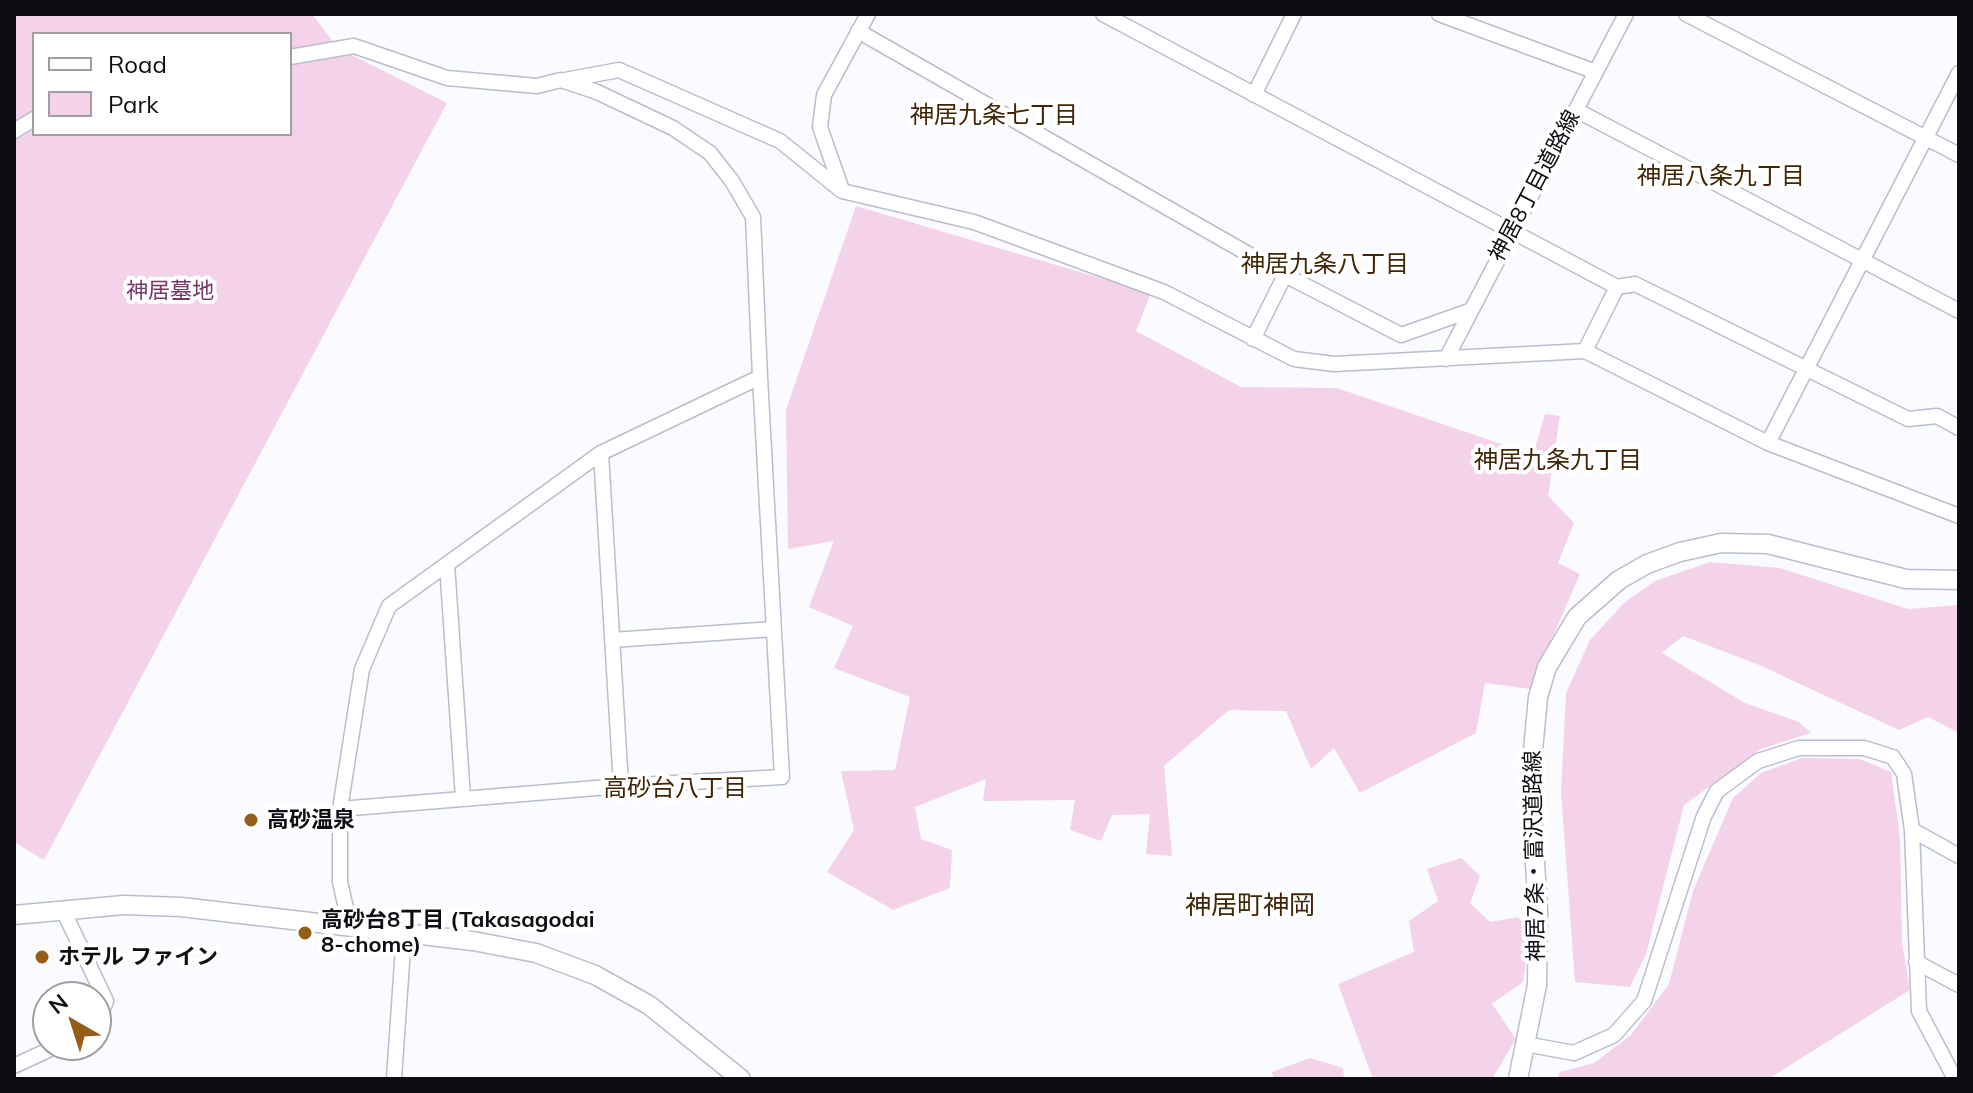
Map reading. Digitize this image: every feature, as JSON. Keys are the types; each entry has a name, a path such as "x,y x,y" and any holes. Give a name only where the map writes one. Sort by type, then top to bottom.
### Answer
{"street":[{"path":"842,191 820,127 824,95 868,14"},
{"path":"1103,14 1617,287 1635,284 1908,419 1937,416 1959,428"},
{"path":"1254,95 1294,14"},
{"path":"1439,14 1596,72"},
{"name":"神居8丁目道路線","path":"1446,359 1626,14"},
{"path":"1686,14 1959,155"},
{"path":"858,31 1285,275 1401,335 1469,311"},
{"path":"292,57 354,46 447,78 537,86 619,70 780,141 842,191 989,228 1164,292 1294,359 1334,364 1585,351 1768,443 1959,516"},
{"path":"1768,443 1959,73"},
{"path":"340,809 621,786 782,777 753,217 732,181 710,153 673,128 597,92 561,80"},
{"path":"1576,110 1959,311"},
{"path":"14,131 32,120"},
{"path":"1253,339 1285,275"},
{"path":"1585,351 1617,287"},
{"path":"350,926 340,882 340,809 362,669 389,606 601,453 760,377"},
{"path":"601,453 621,786"},
{"name":"神居7条・富沢道路線","path":"1518,1079 1537,985 1538,911 1530,783 1534,727 1538,697 1547,667 1577,617 1619,580 1647,564 1680,552 1721,543 1768,544 1906,579 1959,580"},
{"path":"447,564 463,798"},
{"path":"612,640 774,629"},
{"path":"1525,1044 1574,1053 1614,1035 1644,1001 1704,816 1717,791 1758,761 1799,748 1864,748 1893,757 1904,774 1912,830 1919,1011 1955,1079"},
{"path":"1912,830 1959,856"},
{"path":"14,915 124,905 181,907 350,926 536,953 595,975 649,1005 741,1079"},
{"path":"63,910 97,981"},
{"path":"394,1079 404,933"},
{"path":"1916,962 1959,985"}],"green space":[{"name":"神居墓地","path":"14,14 312,14 338,48 447,103 44,860 14,842"},
{"path":"856,206 1151,293 1136,331 1241,387 1337,388 1533,455 1545,414 1560,416 1548,496 1574,523 1558,563 1580,574 1530,689 1485,683 1476,733 1360,793 1334,748 1311,769 1286,711 1229,710 1164,766 1172,856 1146,854 1150,814 1112,815 1101,841 1070,830 1075,800 983,801 986,779 915,807 921,839 952,850 950,888 893,910 827,872 854,830 841,771 895,770 910,697 834,668 853,626 809,607 834,541 788,549 786,410"},
{"path":"1710,562 1780,568 1908,609 1959,605 1959,733 1928,717 1899,730 1757,664 1683,636 1662,653 1745,703 1799,722 1811,733 1761,749 1684,805 1646,954 1630,987 1575,982 1561,792 1566,693 1590,640 1625,602 1655,581"},
{"path":"1802,758 1860,759 1891,772 1900,838 1902,943 1910,990 1768,1079 1557,1079 1560,1072 1594,1063 1631,1035 1669,984 1693,891 1733,798 1761,773"},
{"path":"1461,858 1480,876 1470,903 1490,922 1518,917 1531,933 1523,982 1492,1004 1516,1039 1493,1077 1510,1077 1373,1079 1338,984 1414,952 1409,921 1438,901 1427,869"},
{"path":"1310,1058 1343,1068 1344,1079 1274,1079 1272,1072"}],"place":[{"name":"高砂温泉","path":"251,820"},
{"name":"高砂台8丁目 (Takasagodai 8-chome)","path":"305,933"},
{"name":"ホテル ファイン","path":"42,957"}],"district":[{"name":"神居九条七丁目","path":"994,116"},
{"name":"神居八条九丁目","path":"1721,177"},
{"name":"神居九条八丁目","path":"1325,265"},
{"name":"神居九条九丁目","path":"1558,461"},
{"name":"高砂台八丁目","path":"675,789"},
{"name":"神居町神岡","path":"1250,906"}]}
